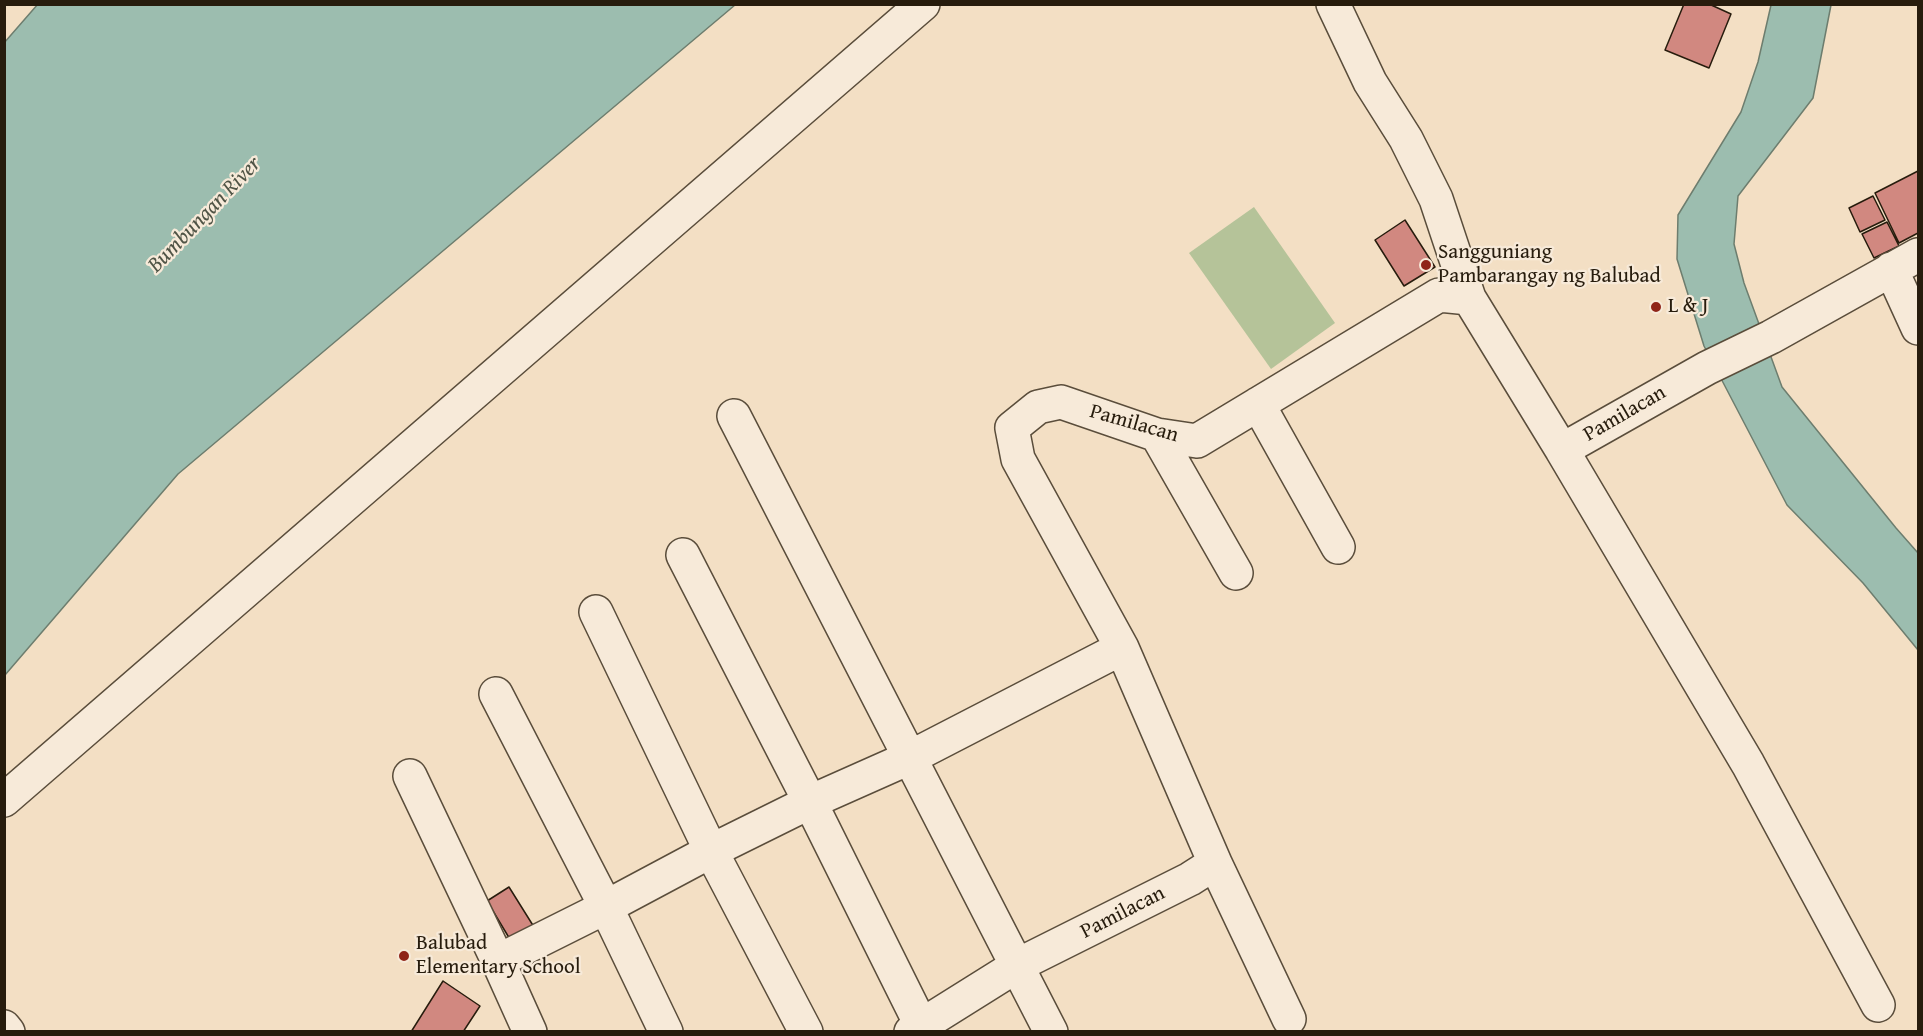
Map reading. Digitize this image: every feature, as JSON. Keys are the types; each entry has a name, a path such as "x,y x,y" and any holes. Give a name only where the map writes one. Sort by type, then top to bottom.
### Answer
{"street":[{"path":"4,800 923,4"},
{"path":"1333,4 1370,82 1406,139 1436,199 1469,298"},
{"path":"1905,262 1918,328"},
{"name":"Pamilacan","path":"916,1028 1018,965 1190,879 1215,863 1122,648 1018,459 1012,428 1038,407 1061,402 1156,435 1197,441 1439,295 1469,298 1562,450 1707,368 1771,337 1905,262"},
{"path":"1258,404 1338,547"},
{"path":"734,416 1052,1032"},
{"path":"1156,435 1236,573"},
{"path":"1562,450 1748,764 1878,1005"},
{"path":"683,555 810,802 916,1028"},
{"path":"596,612 711,851 806,1032"},
{"path":"498,961 810,802 909,758 1122,648"},
{"path":"496,694 606,907 666,1032"},
{"path":"410,776 531,1032"},
{"path":"1215,863 1288,1019"},
{"path":"4,1027 8,1032"}],"shaded area":[{"path":"1254,207 1335,323 1271,369 1189,253"}],"water":[{"name":"Bumbungan River","path":"38,4 735,5 178,474 5,675 4,43"},
{"path":"1771,5 1831,5 1813,98 1738,196 1734,244 1744,283 1782,387 1918,553 1918,650 1863,583 1787,505 1704,346 1677,259 1678,215 1741,112 1758,62"}],"building":[{"path":"1684,4 1709,4 1731,14 1709,68 1665,50"},
{"path":"1918,171 1918,233 1899,243 1875,193"},
{"path":"1873,196 1885,220 1860,232 1849,208"},
{"path":"1405,220 1435,267 1404,286 1375,240"},
{"path":"1887,222 1899,246 1874,258 1862,234"},
{"path":"509,887 534,927 511,941 487,901"},
{"path":"443,981 480,1006 463,1032 411,1032"}],"place":[{"name":"Sangguniang Pambarangay ng Balubad","path":"1426,265"},
{"name":"L & J","path":"1656,307"},
{"name":"Balubad Elementary School","path":"404,956"}]}
